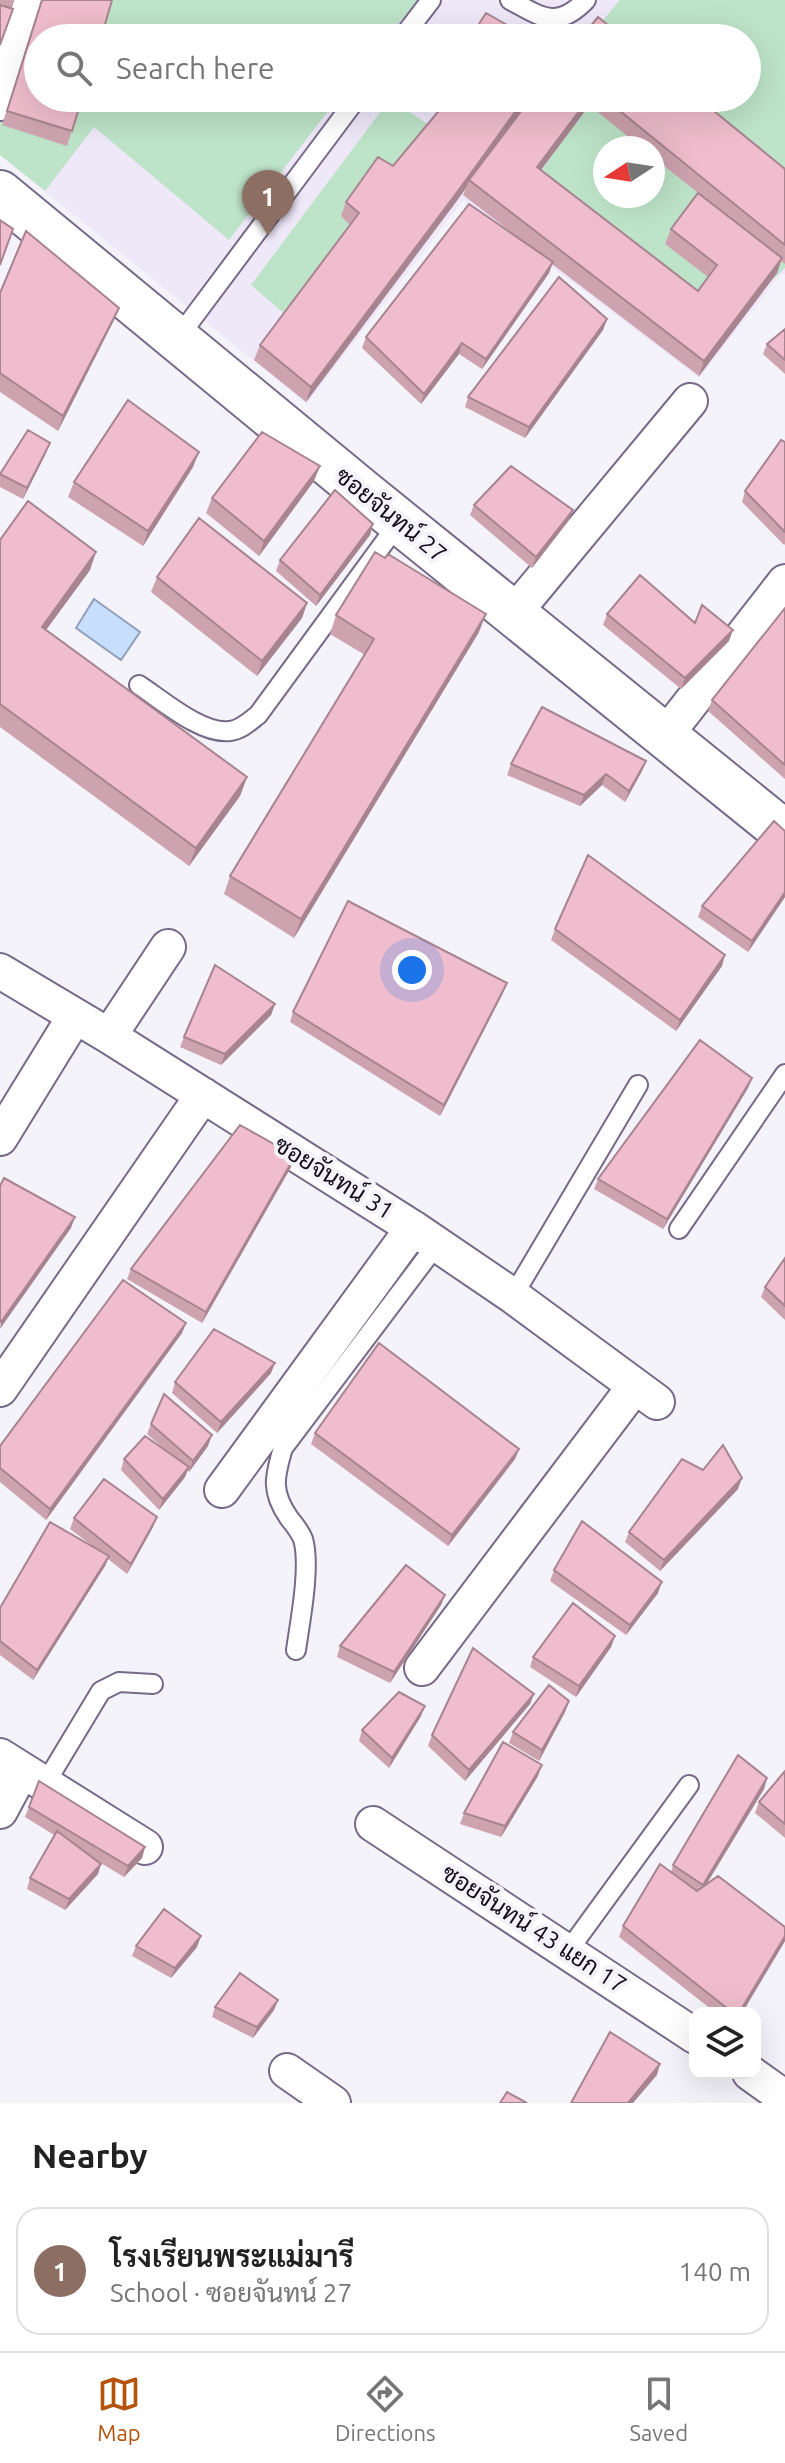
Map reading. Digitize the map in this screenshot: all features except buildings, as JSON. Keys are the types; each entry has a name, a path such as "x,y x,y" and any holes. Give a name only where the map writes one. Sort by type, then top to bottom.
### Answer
{"street":[{"path":"25,24 32,0"},
{"path":"0,103 24,26"},
{"name":"ซอยจันทน์ 27","path":"0,193 785,833"},
{"path":"514,613 690,401"},
{"path":"665,736 785,582"},
{"path":"109,1036 168,947"},
{"name":"ซอยจันทน์ 31","path":"0,971 109,1036 425,1236 646,1394 422,1668"},
{"path":"0,1138 75,1016"},
{"path":"0,1389 203,1095"},
{"path":"222,1490 425,1236"},
{"path":"0,1811 23,1770 145,1847"},
{"name":"ซอยจันทน์ 43 แยก 17","path":"373,1824 689,2032"},
{"path":"287,2071 333,2103"},
{"path":"758,2079 785,2098"}],"lane":[{"path":"413,24 431,0"},
{"path":"510,0 537,16 557,19 577,9 586,0"},
{"path":"177,339 347,112"},
{"path":"139,685 185,717 212,729 231,731 246,725 258,715 400,521"},
{"path":"679,1229 785,1074"},
{"path":"513,1296 638,1085"},
{"path":"296,1650 303,1595 302,1539 279,1504 275,1491 276,1470 283,1448 425,1236"},
{"path":"23,1770 101,1691 119,1682 153,1684"},
{"path":"568,1951 689,1785"}],"shaded area":[{"path":"38,0 785,0 785,275 782,273 699,378 463,200 307,404 0,155 0,120 24,44 24,112 761,112 761,24 30,24"}],"green space":[{"path":"38,0 418,0 398,24 30,24"},
{"path":"620,0 785,0 785,196 686,112 761,112 761,24 600,24"},
{"path":"24,44 24,112 327,112 229,240 94,127 45,191 0,155 0,120"},
{"path":"380,112 410,112 432,127 287,316 251,285"},
{"path":"581,112 609,112 640,136 593,136 593,208 665,208 665,155 785,247 785,268 703,344 525,195"}],"water":[{"path":"94,599 140,632 121,660 76,628"}],"place":[{"name":"โรงเรียนพระแม่มารี","path":"268,236"}]}
